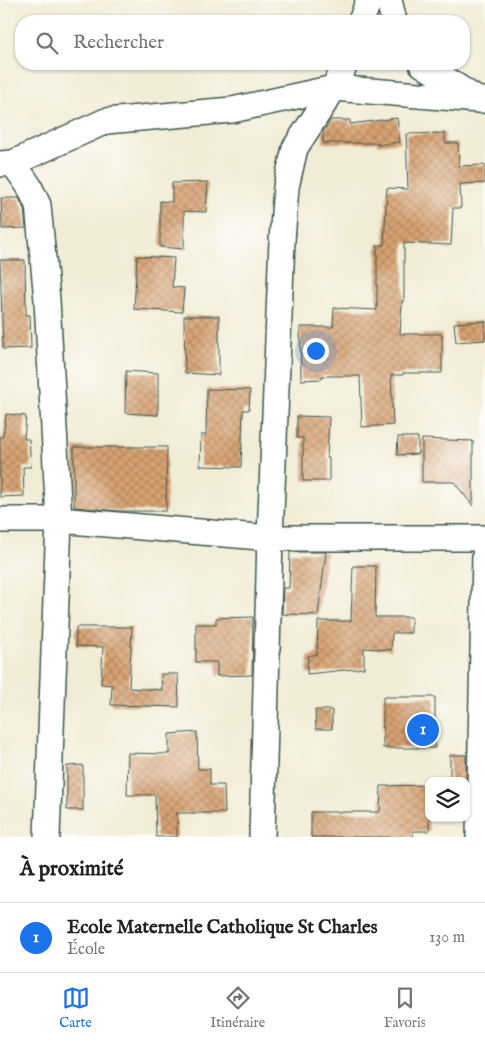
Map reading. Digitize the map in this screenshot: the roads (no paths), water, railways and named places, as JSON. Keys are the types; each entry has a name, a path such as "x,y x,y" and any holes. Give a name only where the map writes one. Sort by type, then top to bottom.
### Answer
{"street":[{"path":"363,15 368,0"},
{"path":"389,0 393,15"},
{"path":"262,837 270,538 282,241 286,187 295,148 334,88 342,70"},
{"path":"432,70 482,100"},
{"path":"47,837 59,520 47,300 38,205 29,186 6,164 106,121 232,110 334,88 482,100"},
{"path":"0,520 59,520 270,538 485,538"},
{"path":"480,837 485,555"}],"place":[{"name":"Ecole Maternelle Catholique St Charles","path":"423,730"}]}
